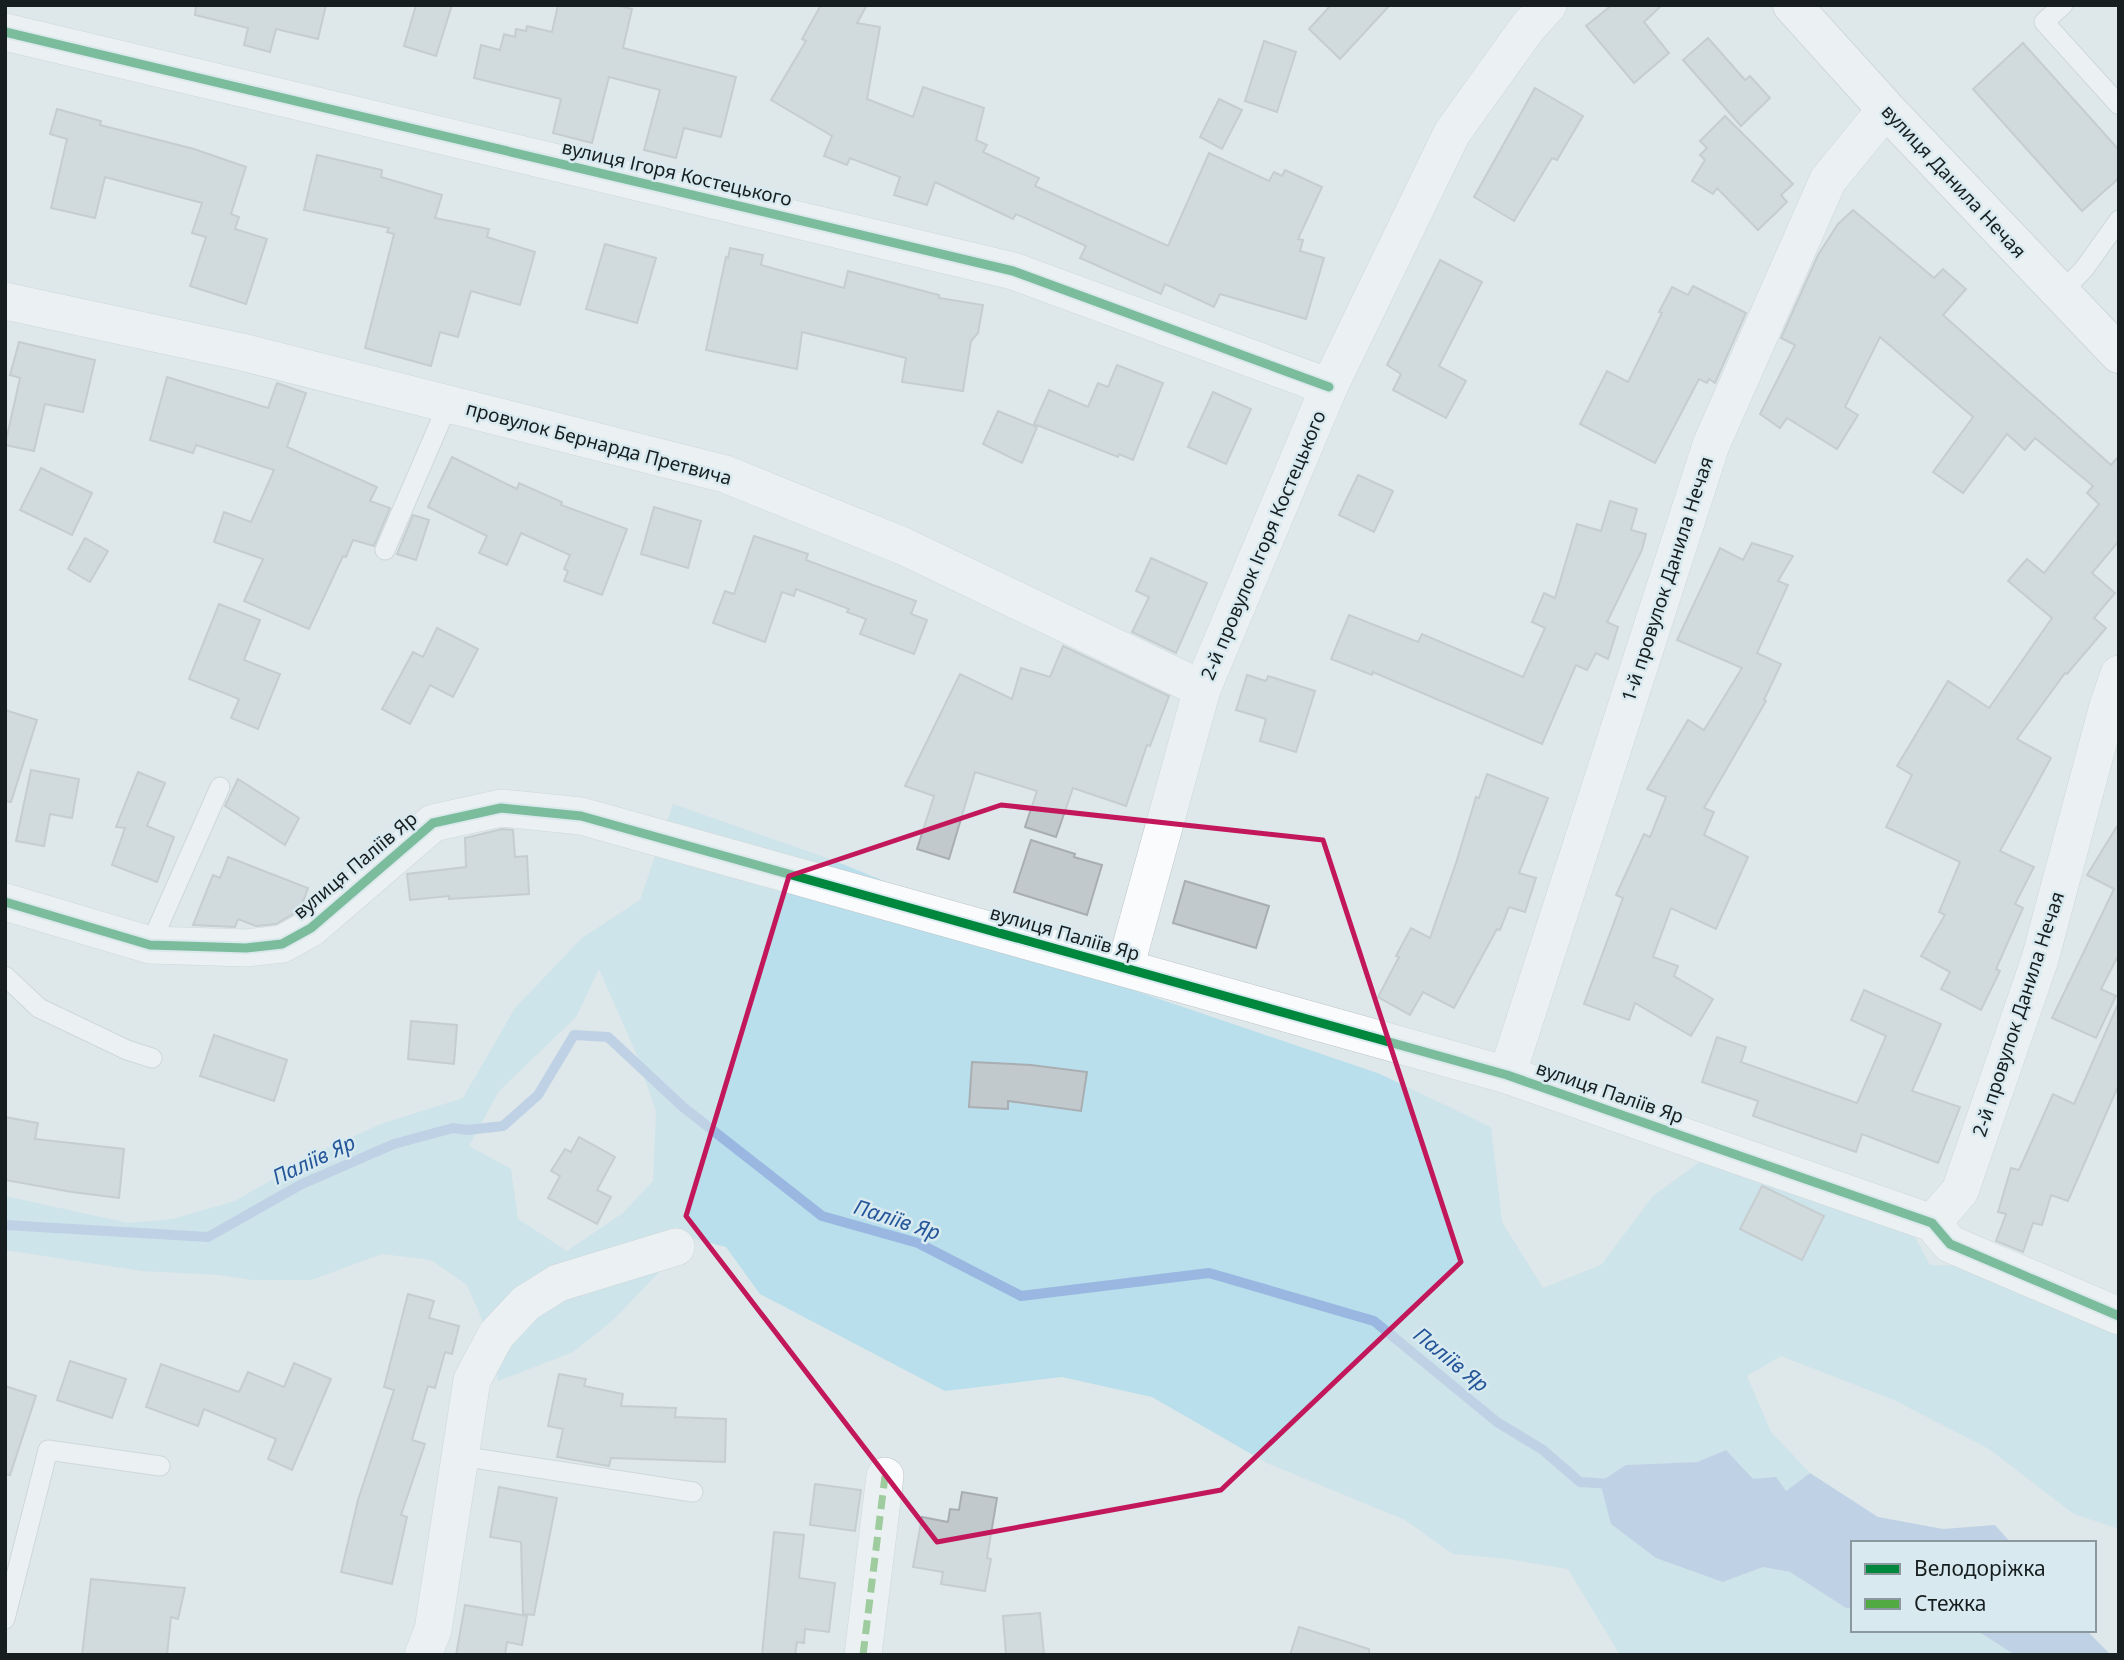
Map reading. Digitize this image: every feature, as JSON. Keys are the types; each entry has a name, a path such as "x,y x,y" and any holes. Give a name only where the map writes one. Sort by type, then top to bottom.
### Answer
{"main road":[{"name":"вулиця Данила Нечая","path":"1792,5 1886,109 2119,354"}],"street":[{"name":"2-й провулок Ігоря Костецького","path":"1125,968 1202,688 1329,387 1452,133 1528,27 1548,5"},
{"name":"вулиця Ігоря Костецького","path":"5,32 1013,271 1329,387"},
{"name":"1-й провулок Данила Нечая","path":"1507,1075 1710,445 1828,180 1886,109"},
{"name":"провулок Бернарда Претвича","path":"5,301 242,352 725,474 903,546 1202,688"},
{"name":"2-й провулок Данила Нечая","path":"1932,1223 1961,1191 2036,972 2119,674"},
{"name":"вулиця Паліїв Яр","path":"5,902 150,945 246,948 282,944 311,928 433,823 501,808 581,816 1507,1075 1932,1223 1950,1244 2119,1316"},
{"path":"423,1655 433,1630 472,1380 496,1335 526,1303 558,1283 676,1247"},
{"path":"863,1655 885,1476"}],"lane":[{"path":"2063,5 2044,22 2119,105"},
{"path":"2060,294 2084,269 2119,220"},
{"path":"385,550 448,404"},
{"path":"150,945 220,788"},
{"path":"5,976 39,1008 127,1050 152,1058"},
{"path":"6,1607 48,1450 160,1466"},
{"path":"460,1456 693,1492"}],"highlighted area":[{"path":"1001,805 1323,840 1461,1262 1221,1490 937,1542 686,1216 789,876"}],"shaded area":[{"path":"673,804 827,858 909,891 1124,987 1380,1074 1491,1127 1502,1222 1543,1288 1601,1265 1653,1196 1705,1158 1909,1226 1930,1265 1982,1266 2119,1323 2119,1529 2074,1514 1989,1449 1894,1400 1781,1356 1747,1376 1771,1432 1810,1473 1786,1491 1753,1480 1726,1450 1697,1462 1626,1465 1723,1582 1763,1567 1790,1572 1846,1608 1851,1608 1851,1632 1979,1632 2015,1655 1620,1655 1568,1569 1508,1559 1453,1554 1405,1520 1267,1463 1152,1397 1062,1377 945,1391 760,1294 726,1247 671,1233 664,1267 612,1321 573,1352 498,1381 481,1317 467,1285 431,1260 382,1254 311,1280 252,1280 219,1275 142,1271 5,1250 5,1196 128,1223 173,1219 235,1201 321,1151 381,1124 463,1098 515,1008 582,938 640,900","holes":["599,969 636,1053 656,1111 653,1181 623,1213 567,1251 518,1219 511,1169 469,1146 499,1091 576,1017"]}],"water":[{"path":"1726,1450 1753,1479 1776,1477 1786,1491 1810,1473 1878,1517 1943,1529 1995,1525 2009,1541 1851,1541 1851,1608 1846,1608 1790,1572 1763,1567 1723,1582 1656,1558 1611,1524 1600,1482 1626,1465 1697,1462"},
{"path":"1979,1632 2088,1632 2111,1655 2015,1655"}],"building":[{"path":"196,5 326,5 318,39 276,29 270,52 244,45 248,28 195,15"},
{"path":"416,5 452,5 436,56 404,46"},
{"path":"558,5 617,5 632,9 623,48 736,77 721,137 684,128 676,158 644,150 660,90 609,77 592,143 553,133 561,99 474,78 481,45 500,50 504,34 515,37 516,29 526,31 527,26 552,32"},
{"path":"821,5 867,5 857,23 880,27 867,99 913,117 923,87 984,108 976,140 987,145 983,152 1039,178 1035,186 1168,246 1209,153 1269,181 1274,172 1282,176 1285,170 1322,187 1298,239 1303,240 1300,251 1324,258 1306,319 1220,294 1214,307 1165,284 1161,294 1080,258 1086,246 1016,214 1013,219 935,182 927,205 894,195 900,177 850,158 847,165 824,156 832,136 771,100 806,41 802,39"},
{"path":"1331,5 1390,5 1340,59 1309,29"},
{"path":"1612,5 1662,5 1644,22 1669,53 1634,83 1586,26"},
{"path":"1708,38 1745,80 1750,76 1770,98 1741,126 1683,60"},
{"path":"1264,41 1296,52 1277,112 1245,101"},
{"path":"2023,43 2119,150 2119,178 2082,211 1973,89"},
{"path":"1535,88 1583,116 1557,160 1552,158 1514,221 1474,197"},
{"path":"1219,99 1242,110 1222,149 1200,137"},
{"path":"57,109 101,121 100,125 194,149 246,167 231,214 239,217 235,229 267,239 246,304 190,286 206,237 192,233 202,203 105,177 95,218 51,208 67,139 50,134"},
{"path":"1725,116 1793,184 1781,195 1787,202 1758,230 1717,188 1713,194 1692,181 1705,160 1700,155 1707,148 1700,141"},
{"path":"317,155 382,170 381,177 442,195 435,218 489,229 487,237 535,252 520,305 471,291 458,337 440,332 431,366 365,348 394,234 387,232 389,228 304,210"},
{"path":"1853,210 1934,278 1943,269 1966,289 1943,315 2111,465 2119,456 2119,541 2092,573 2115,593 2094,618 2106,628 2067,674 2065,673 2017,739 2051,758 2000,851 2034,867 2015,904 2023,908 1996,969 2000,971 1981,1010 1941,989 1950,972 1921,956 1945,915 1939,912 1960,862 1886,827 1912,775 1897,766 1948,681 1989,708 2052,618 2008,581 2027,559 2044,573 2099,504 2087,493 2093,486 2035,438 2025,450 2007,434 1963,493 1933,472 1973,417 1880,337 1845,407 1858,415 1837,449 1787,418 1780,428 1760,414 1795,345 1781,338 1818,255 1838,224"},
{"path":"605,244 656,258 637,323 586,309"},
{"path":"730,248 763,255 761,265 844,288 848,271 939,295 939,298 983,305 978,333 971,341 963,391 902,382 906,358 802,332 797,369 706,350"},
{"path":"1440,260 1482,282 1439,366 1466,381 1446,418 1393,390 1401,374 1387,365"},
{"path":"1693,286 1746,313 1715,383 1709,379 1707,383 1699,379 1655,463 1580,424 1607,371 1628,382 1672,287 1688,295"},
{"path":"19,342 95,360 83,412 45,404 34,451 5,445 20,378 10,375"},
{"path":"1117,365 1163,383 1133,460 1119,454 1118,457 1034,424 1049,390 1088,407 1098,383 1108,387"},
{"path":"167,377 268,408 277,383 306,393 287,447 377,487 370,501 390,508 374,546 353,540 309,629 244,601 263,559 214,542 224,512 251,522 274,470 196,445 193,453 150,440"},
{"path":"1213,392 1251,409 1226,464 1188,447"},
{"path":"998,411 1037,427 1022,463 983,444"},
{"path":"452,457 517,489 519,483 562,502 561,505 627,529 602,595 564,581 568,571 564,569 570,555 521,533 507,565 479,553 487,536 428,507"},
{"path":"41,468 92,493 72,535 20,510"},
{"path":"1358,475 1393,491 1374,532 1339,515"},
{"path":"1610,501 1637,509 1631,530 1646,534 1642,550 1607,622 1618,627 1608,659 1596,653 1587,670 1576,665 1542,744 1373,672 1372,675 1331,659 1349,615 1418,642 1422,634 1523,677 1545,628 1532,622 1544,593 1555,598 1577,524 1601,531"},
{"path":"654,507 701,521 688,568 641,554"},
{"path":"413,515 429,520 416,560 397,554"},
{"path":"754,536 808,554 806,560 916,601 911,614 927,620 914,654 860,634 866,619 847,612 849,609 796,589 794,596 782,592 765,642 713,623 725,591 734,594"},
{"path":"85,538 108,551 90,582 68,569"},
{"path":"1752,543 1793,556 1778,581 1788,585 1757,653 1781,664 1764,700 1766,701 1704,808 1714,812 1704,835 1748,857 1716,929 1671,908 1653,957 1678,966 1674,976 1713,999 1691,1036 1635,1003 1629,1020 1584,1004 1623,898 1616,895 1644,834 1650,837 1666,797 1647,789 1688,720 1704,730 1742,668 1677,640 1720,548 1743,560"},
{"path":"1151,558 1207,583 1176,653 1132,632 1149,597 1136,591"},
{"path":"219,604 260,620 244,660 280,674 258,729 231,718 239,699 189,679"},
{"path":"437,628 478,649 453,697 430,685 410,724 382,709 413,652 423,657"},
{"path":"1063,646 1169,696 1150,746 1147,745 1126,806 1073,788 1056,837 1025,827 1037,791 975,772 949,859 917,849 934,796 905,786 960,674 1012,699 1021,668 1050,677"},
{"path":"1247,675 1266,681 1268,676 1315,691 1296,752 1260,741 1266,719 1236,710"},
{"path":"5,710 37,720 11,802 5,801"},
{"path":"31,770 79,779 72,818 50,814 44,846 16,841"},
{"path":"138,772 165,783 147,826 174,837 157,882 112,865 125,828 116,827"},
{"path":"1487,774 1548,798 1519,873 1536,878 1525,912 1509,907 1500,930 1497,929 1454,1008 1423,992 1410,1015 1378,997 1411,928 1430,938 1476,797 1479,798"},
{"path":"238,779 299,818 285,845 225,806"},
{"path":"2119,823 2119,954 2101,989 2116,996 2096,1038 2052,1018 2114,889 2087,875"},
{"path":"502,829 513,830 515,857 527,856 529,894 410,900 407,874 466,867 465,838"},
{"path":"1031,840 1102,865 1087,915 1014,892"},
{"path":"228,857 308,888 300,910 276,924 256,926 238,919 235,927 193,925 213,875 220,878"},
{"path":"1185,881 1269,906 1256,948 1173,923"},
{"path":"1864,990 1941,1024 1912,1091 1960,1107 1938,1163 1862,1134 1856,1152 1753,1116 1758,1101 1702,1082 1717,1037 1746,1047 1741,1062 1857,1103 1886,1036 1851,1020"},
{"path":"2119,1002 2119,1084 2068,1201 2051,1195 2042,1225 2033,1223 2023,1252 1996,1241 2006,1214 1998,1212 2011,1168 2019,1170 2053,1094 2074,1104"},
{"path":"411,1021 457,1025 454,1064 408,1059"},
{"path":"214,1035 287,1060 274,1101 200,1076"},
{"path":"972,1062 1031,1065 1087,1072 1081,1111 1008,1101 1008,1109 969,1107"},
{"path":"5,1117 38,1123 35,1139 124,1149 119,1198 5,1180"},
{"path":"579,1137 615,1157 597,1190 611,1197 597,1224 548,1198 560,1176 551,1171 565,1149 571,1152"},
{"path":"1762,1186 1824,1216 1802,1260 1740,1229"},
{"path":"408,1294 434,1301 429,1318 459,1326 452,1354 445,1352 435,1388 428,1386 412,1440 425,1444 401,1515 407,1517 392,1584 341,1572 358,1500 394,1390 384,1387"},
{"path":"70,1361 126,1379 112,1418 57,1400"},
{"path":"294,1363 331,1379 292,1470 268,1459 276,1439 204,1409 198,1426 146,1407 161,1364 239,1392 248,1372 284,1387"},
{"path":"559,1374 586,1379 584,1386 623,1394 621,1406 676,1408 675,1417 726,1419 725,1462 611,1458 609,1466 557,1457 563,1429 548,1426"},
{"path":"5,1386 36,1396 10,1475 5,1474"},
{"path":"815,1484 861,1490 855,1531 810,1525"},
{"path":"499,1487 557,1498 534,1615 523,1614 521,1542 490,1537"},
{"path":"962,1492 997,1498 987,1558 991,1559 985,1591 941,1584 943,1572 913,1567 922,1517 948,1522 950,1509 959,1510"},
{"path":"774,1532 804,1535 799,1578 835,1583 829,1632 805,1629 804,1643 797,1642 795,1655 762,1655"},
{"path":"91,1579 185,1588 178,1619 171,1617 167,1655 82,1655"},
{"path":"465,1605 527,1616 522,1645 507,1642 505,1655 456,1655"},
{"path":"1040,1613 1044,1655 1006,1655 1003,1616"},
{"path":"1299,1627 1369,1649 1369,1655 1290,1655"}],"waterway":[{"name":"Паліїв Яр","path":"5,1225 208,1237 302,1184 394,1144 453,1128 467,1130 503,1126 538,1095 574,1035 608,1037 683,1107 822,1216 918,1243 1021,1296 1209,1273 1374,1321 1497,1422 1543,1450 1580,1482 1611,1484"}],"marked path":[{"path":"863,1655 885,1476"}],"cycle path":[{"path":"5,32 1013,271 1329,387"},
{"path":"5,902 150,945 246,948 282,944 311,928 433,823 501,808 581,816 1507,1075 1932,1223 1950,1244 2119,1316"}]}
